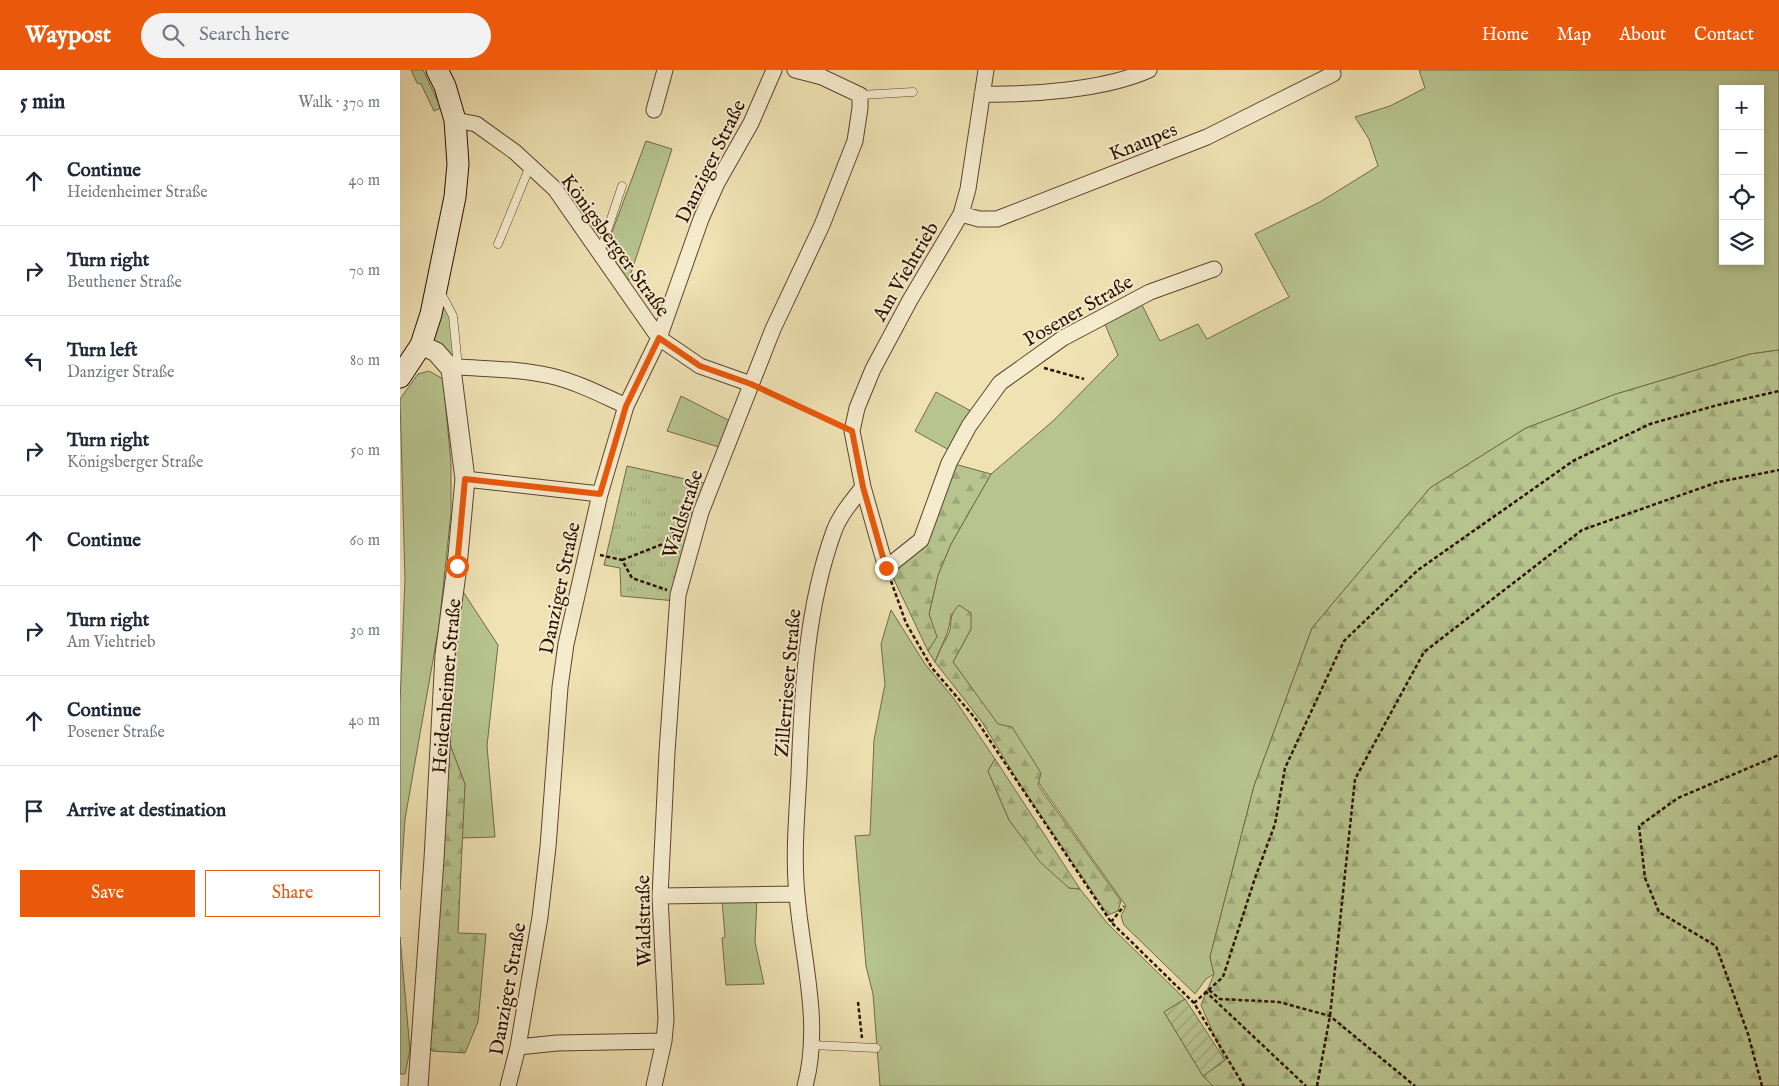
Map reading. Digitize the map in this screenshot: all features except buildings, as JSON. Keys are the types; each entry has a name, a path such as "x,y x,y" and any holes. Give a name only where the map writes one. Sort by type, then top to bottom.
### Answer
{"main road":[{"path":"411,361 438,287 455,197 458,164 455,120 445,86 437,70"}],"street":[{"path":"654,110 665,70"},
{"name":"Danziger Straße","path":"508,1086 518,1047 540,917 564,652 600,494 626,406 659,338 701,220 716,184 751,123 774,70"},
{"path":"795,70 822,77 860,95"},
{"name":"Am Viehtrieb","path":"863,487 852,431 856,408 873,369 910,300 961,214 968,189 986,70"},
{"path":"982,94 1020,95 1107,83 1149,70"},
{"name":"Knaupes","path":"961,214 978,219 997,220 1207,136 1333,74"},
{"name":"Waldstraße","path":"654,1086 664,1041 666,1019 660,896 666,762 678,595 704,505 751,384 773,329 822,225 855,141 860,95"},
{"name":"Königsberger Straße","path":"455,120 476,124 515,152 554,188 659,338 700,366 751,384"},
{"name":"Posener Straße","path":"886,568 921,540 949,462 969,426 1000,383 1063,338 1150,292 1214,269"},
{"path":"411,361 436,352 454,368 518,371 551,376 582,386 626,406"},
{"name":"Heidenheimer Straße","path":"418,1086 434,859 445,655 457,566 465,479 454,368"},
{"path":"465,479 600,494"},
{"path":"863,487 886,568"},
{"name":"Zillerrieser Straße","path":"805,1086 812,1045 811,1005 796,894 799,760 805,670 815,598 834,531 846,508 863,487"},
{"path":"660,896 796,894"},
{"path":"518,1047 557,1043 664,1041"}],"lane":[{"path":"860,95 913,92"},
{"path":"498,244 530,166"},
{"path":"600,252 622,186"},
{"path":"438,287 453,316 454,368"},
{"path":"812,1045 876,1048"}],"path":[{"path":"1025,364 1084,379"},
{"path":"751,384 852,431"},
{"path":"1194,1003 1224,977 1255,878 1275,824 1285,768 1344,641 1418,570 1573,461 1650,424 1718,405 1779,392"},
{"path":"1317,1086 1330,1016 1355,779 1424,652 1582,530 1718,482 1779,470"},
{"path":"587,551 622,560 668,542 691,503 704,505"},
{"path":"622,560 632,578 678,595"},
{"path":"886,568 906,623 932,668 975,718 1111,922 1194,1003 1244,1086"},
{"path":"1762,1086 1748,1034 1716,946 1659,912 1645,878 1639,826 1678,798 1779,755"},
{"path":"1111,922 1124,906"},
{"path":"1207,991 1220,999 1279,1002 1330,1016 1414,1086"},
{"path":"1207,991 1306,1086"},
{"path":"858,1002 863,1032 862,1048"}],"green space":[{"path":"411,70 423,70 441,108 434,111 421,84 417,83"},
{"path":"1419,70 1779,70 1779,350 1750,354 1616,394 1526,428 1430,488 1312,628 1254,786 1210,957 1214,974 1206,979 1195,994 1124,925 1121,916 1126,906 953,662 971,629 951,614 947,634 935,662 928,651 936,637 929,614 938,575 951,544 991,474 1053,421 1118,355 1104,322 1141,303 1160,341 1198,324 1207,339 1289,297 1255,234 1320,202 1378,166 1369,139 1355,117 1390,106 1425,88"},
{"path":"646,141 672,149 628,282 605,251"},
{"path":"437,287 453,316 458,367 421,345"},
{"path":"1779,350 1779,1086 1213,1086 1203,1076 1225,1060 1201,1005 1214,974 1210,957 1254,786 1312,628 1430,488 1526,428 1616,394 1750,354"},
{"path":"429,371 443,379 451,463 451,513 439,626 405,819 400,890 400,704 405,579 400,399 418,374"},
{"path":"936,392 971,411 949,450 915,431"},
{"path":"681,396 732,422 722,448 667,431"},
{"path":"951,463 991,474 951,544 938,575 929,614 937,637 928,651 889,569 923,542"},
{"path":"627,466 708,484 676,601 621,596 620,568 604,565"},
{"path":"462,590 498,645 487,746 495,837 461,838 465,784 447,737"},
{"path":"959,605 971,613 971,629 953,662 998,724 1012,727 1041,773 1038,785 1121,901 1118,911 1108,915 1020,784 982,722 935,662 950,631 951,617"},
{"path":"891,610 925,664 955,700 995,759 988,771 1009,820 1069,888 1080,889 1108,924 1185,999 1164,1012 1203,1076 1213,1086 880,1086 873,994 866,966 855,836 870,835 874,740 885,684 881,644"},
{"path":"447,737 465,784 458,933 486,934 478,1022 465,1053 432,1051 429,1043"},
{"path":"995,759 1080,889 1069,888 1040,862 1009,820 988,771"},
{"path":"757,898 755,942 764,984 726,985 722,938 725,937 722,900"},
{"path":"400,937 410,1050 405,1074 400,1074"},
{"path":"1185,999 1225,1060 1203,1076 1164,1012"}],"route":[{"path":"457,566 465,479 600,494 626,406 659,338 700,366 751,384 852,431 863,487 886,568"}]}
